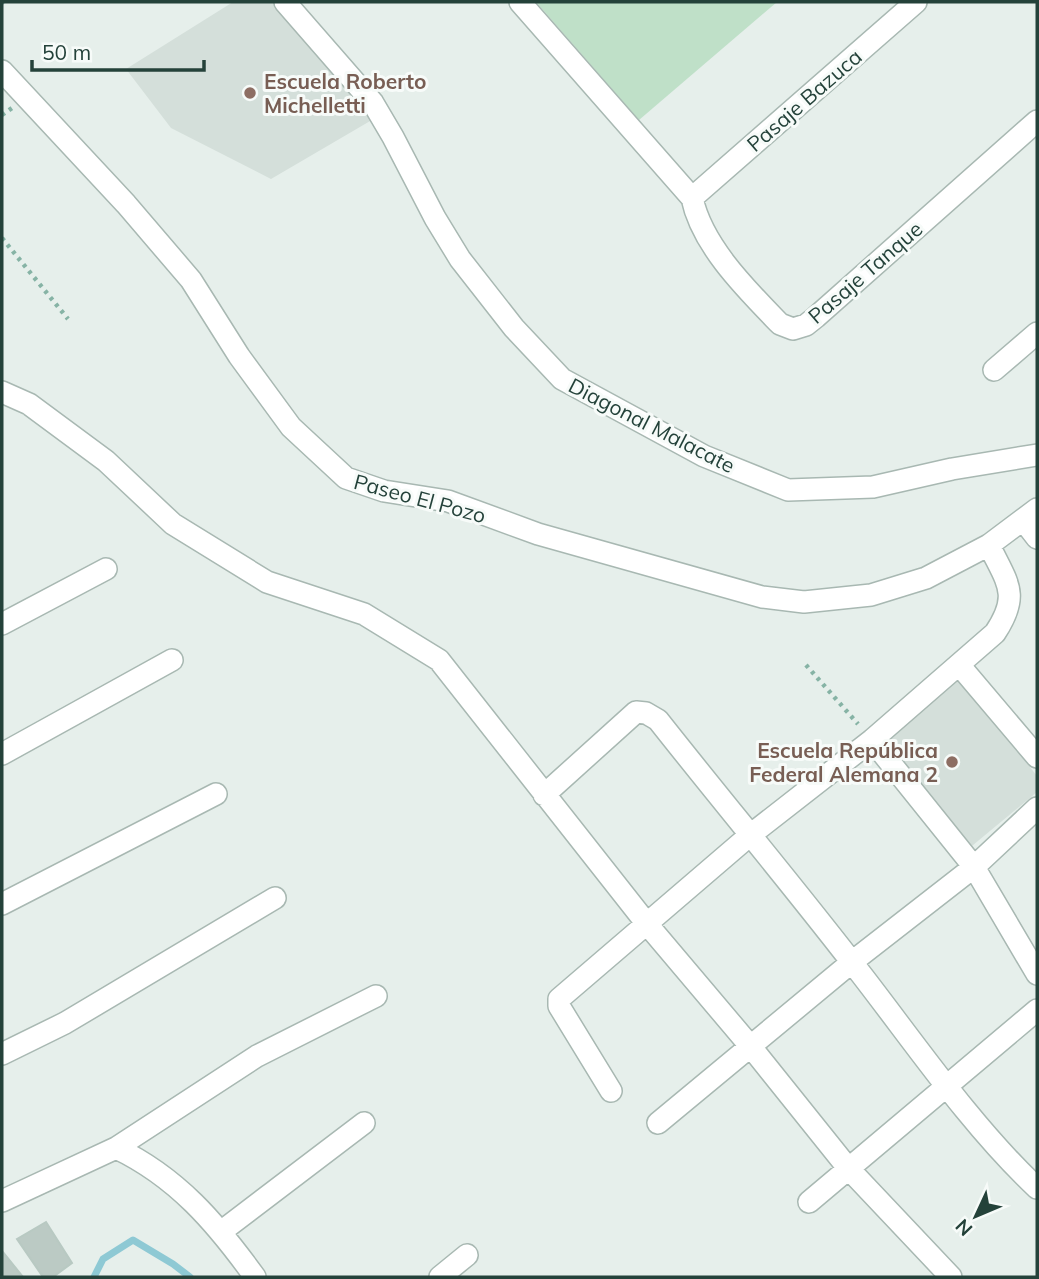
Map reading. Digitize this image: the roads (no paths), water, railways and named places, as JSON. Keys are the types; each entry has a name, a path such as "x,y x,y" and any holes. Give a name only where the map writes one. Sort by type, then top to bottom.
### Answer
{"street":[{"name":"Diagonal Malacate","path":"285,2 373,103 460,259 514,328 562,379 704,456 788,490 873,487 952,469 1037,455"},
{"name":"Pasaje Tanque","path":"520,2 692,198 696,216 714,248 780,324 793,329 806,325 816,317 1037,121"},
{"name":"Pasaje Bazuca","path":"692,198 916,2"},
{"name":"Paseo El Pozo","path":"2,71 126,204 183,271 239,356 291,426 346,478 384,491 448,501 538,534 762,597 804,602 871,595 926,578 989,545 1030,515"},
{"path":"994,370 1037,333"},
{"path":"2,392 29,404 106,461 173,524 208,546 267,582 364,614 439,660 647,924 848,1168 951,1277"},
{"path":"1030,515 1037,538"},
{"path":"611,1091 559,1006 559,999 749,836 872,740 995,633 1006,617 1011,592 989,545"},
{"path":"2,624 106,569"},
{"path":"2,754 172,660"},
{"path":"960,666 1037,757"},
{"path":"544,795 636,712 646,713 658,720 948,1086 1016,1168 1037,1188"},
{"path":"872,740 974,867 1037,974"},
{"path":"2,904 216,794"},
{"path":"658,1123 852,962 974,867 1037,808"},
{"path":"2,1054 65,1023 275,898"},
{"path":"2,1201 116,1148 257,1056 376,996"},
{"path":"809,1202 1037,1010"},
{"path":"222,1231 364,1123"},
{"path":"116,1148 144,1161 171,1180 222,1231 255,1277"},
{"path":"440,1277 467,1255"}],"waterway":[{"path":"94,1277 103,1259 133,1240 190,1277"}],"place":[{"name":"Escuela Roberto Michelletti","path":"250,93"},
{"name":"Escuela República Federal Alemana 2","path":"952,762"}]}
